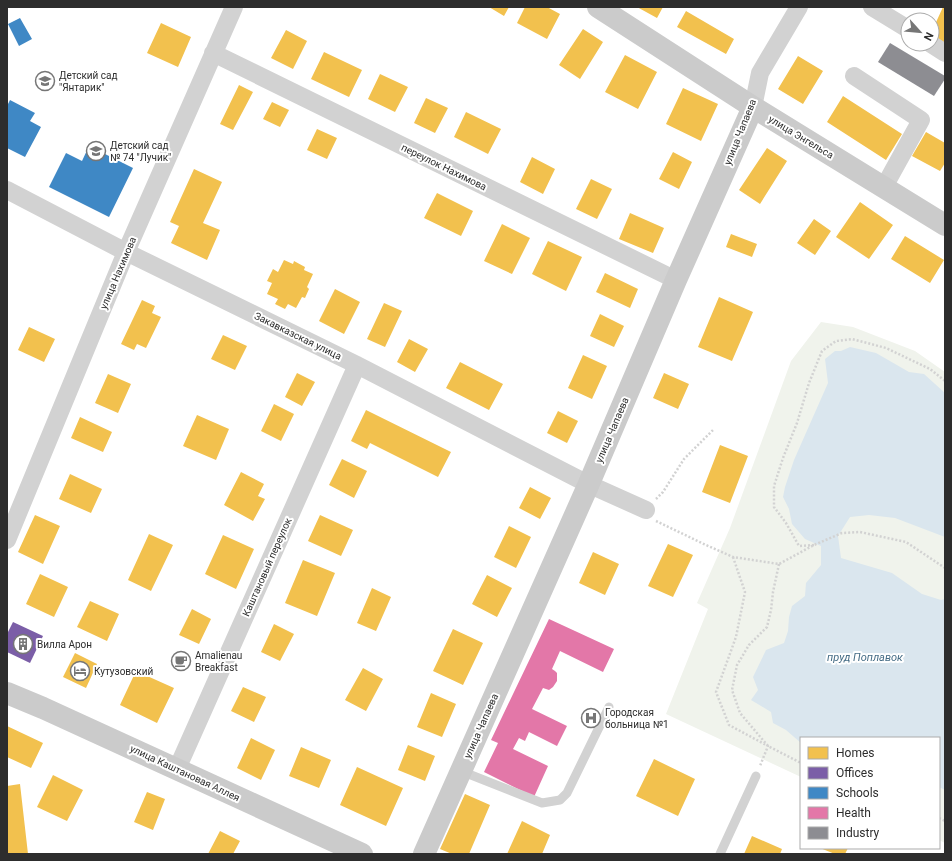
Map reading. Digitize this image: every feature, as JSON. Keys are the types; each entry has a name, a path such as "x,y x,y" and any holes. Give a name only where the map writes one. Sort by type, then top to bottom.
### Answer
{"street":[{"name":"улица Нахимова","path":"7,540 126,252 234,7"},
{"name":"улица Энгельса","path":"598,7 752,107 945,225"},
{"name":"улица Чапаева","path":"424,854 588,484 752,107 760,73 799,7"},
{"path":"872,7 900,24"},
{"name":"переулок Нахимова","path":"213,53 676,280"},
{"path":"854,76 921,120 884,187"},
{"name":"Закавказская улица","path":"7,190 126,252 357,365 588,484 646,510"},
{"name":"Каштановый переулок","path":"176,769 357,365"},
{"name":"улица Каштановая Аллея","path":"7,693 43,708 362,854"}],"lane":[{"path":"461,771 542,803 560,800 567,793 609,707"},
{"path":"720,854 756,776"}],"path":[{"path":"814,545 799,546 786,523 774,508 774,486 822,351 836,341 852,339 886,348 930,369 945,380"},
{"path":"713,430 684,459 663,492 643,515 733,556 779,564 814,545 842,533 860,532 906,542 945,568"},
{"path":"733,556 746,592 736,637 716,692 729,725 800,762"},
{"path":"768,746 740,713 732,690 737,665 749,645 767,627 779,564"},
{"path":"756,776 768,746"}],"shaded area":[{"path":"821,322 853,327 915,351 945,372 945,843 940,840 940,737 800,737 800,777 666,714 708,609 697,603 730,528 791,361"}],"water":[{"name":"пруд Поплавок","path":"850,347 876,353 909,372 924,374 945,393 945,537 895,518 869,515 850,517 838,536 841,558 892,573 922,594 941,600 945,599 945,790 940,788 940,737 800,737 800,742 786,730 773,723 771,712 751,700 758,690 753,677 766,650 784,643 788,631 789,617 792,606 805,596 806,583 821,565 821,546 805,539 792,524 789,509 783,497 794,460 828,383 825,359 835,351 841,351"}],"building: Homes":[{"path":"489,7 509,7 504,16"},
{"path":"525,7 547,7 560,14 547,39 517,23"},
{"path":"637,7 663,7 657,18"},
{"path":"943,7 945,7 945,44 940,41 940,14"},
{"path":"686,11 734,39 726,54 677,27"},
{"path":"161,23 191,37 178,67 147,53"},
{"path":"583,29 603,42 580,79 559,65"},
{"path":"286,30 307,41 293,69 271,58"},
{"path":"324,52 362,70 349,97 311,79"},
{"path":"625,55 657,72 638,109 605,92"},
{"path":"798,56 823,71 803,104 778,89"},
{"path":"380,74 408,87 395,112 368,99"},
{"path":"239,85 253,92 233,130 220,124"},
{"path":"683,88 718,104 701,141 666,124"},
{"path":"843,96 902,134 886,160 827,122"},
{"path":"426,98 448,108 435,133 414,123"},
{"path":"272,102 289,110 280,127 263,119"},
{"path":"466,112 501,129 488,154 454,137"},
{"path":"317,129 337,138 327,159 307,150"},
{"path":"926,132 945,143 945,163 940,171 912,156"},
{"path":"767,148 787,161 760,204 739,190"},
{"path":"673,152 692,162 679,189 659,179"},
{"path":"532,157 555,169 543,194 520,182"},
{"path":"194,169 222,182 203,223 220,230 207,260 171,243 179,226 170,222"},
{"path":"591,179 612,189 597,219 576,209"},
{"path":"437,193 473,211 461,236 424,218"},
{"path":"860,202 893,225 869,259 836,237"},
{"path":"630,213 664,228 653,253 619,239"},
{"path":"814,219 831,231 815,255 797,243"},
{"path":"502,224 530,238 512,274 484,261"},
{"path":"731,234 757,244 752,257 726,247"},
{"path":"905,236 944,260 930,283 891,259"},
{"path":"548,241 582,257 566,291 532,274"},
{"path":"284,260 293,264 294,261 305,267 304,270 313,274 307,287 309,289 305,298 302,297 296,308 288,304 285,309 275,304 278,299 267,294 272,283 267,281 273,269 278,272"},
{"path":"605,273 638,289 630,308 596,292"},
{"path":"335,289 360,302 344,334 319,321"},
{"path":"719,297 753,312 732,361 698,347"},
{"path":"142,300 155,306 152,313 161,317 146,348 137,344 134,350 121,344"},
{"path":"384,303 402,311 385,347 367,339"},
{"path":"600,314 624,326 614,347 590,336"},
{"path":"29,327 55,339 44,362 18,350"},
{"path":"223,335 247,346 235,370 211,359"},
{"path":"409,339 428,349 415,372 397,362"},
{"path":"583,355 607,366 592,399 568,388"},
{"path":"460,362 503,384 489,410 446,388"},
{"path":"297,373 315,382 302,406 285,397"},
{"path":"664,373 689,384 678,409 653,398"},
{"path":"108,374 131,384 118,413 95,403"},
{"path":"274,404 294,414 281,441 261,431"},
{"path":"366,410 451,452 438,477 370,443 367,449 351,441"},
{"path":"558,411 578,421 567,443 547,433"},
{"path":"197,415 229,429 216,460 183,446"},
{"path":"80,417 112,432 103,452 71,438"},
{"path":"720,445 748,456 730,503 702,492"},
{"path":"342,459 367,471 354,498 329,485"},
{"path":"241,472 264,484 258,496 265,499 253,521 224,505"},
{"path":"70,474 102,489 91,513 59,499"},
{"path":"530,487 551,498 540,519 519,508"},
{"path":"35,515 60,526 43,564 18,552"},
{"path":"320,515 353,530 341,556 308,541"},
{"path":"509,526 531,537 516,568 494,557"},
{"path":"149,534 173,545 151,591 128,580"},
{"path":"223,535 254,549 236,589 205,574"},
{"path":"668,544 693,555 673,597 648,586"},
{"path":"593,552 619,564 605,595 579,583"},
{"path":"303,560 335,573 317,616 285,603"},
{"path":"40,574 68,587 54,617 26,604"},
{"path":"487,575 512,588 497,617 472,604"},
{"path":"372,588 391,597 376,631 357,623"},
{"path":"90,601 119,614 107,641 77,627"},
{"path":"192,609 211,619 199,644 179,635"},
{"path":"274,624 294,634 280,661 261,652"},
{"path":"453,629 483,643 463,685 433,671"},
{"name":"Кутузовский","path":"75,653 97,664 86,688 63,677"},
{"path":"363,668 383,679 366,711 345,700"},
{"path":"136,671 174,688 157,723 120,705"},
{"path":"243,687 266,697 254,722 231,711"},
{"path":"431,693 456,704 442,737 417,727"},
{"path":"7,726 43,743 31,768 7,757"},
{"path":"251,738 275,750 261,780 237,768"},
{"path":"408,745 435,756 425,781 398,770"},
{"path":"301,747 331,760 319,788 289,776"},
{"path":"654,759 695,779 678,816 636,796"},
{"path":"357,767 403,788 386,826 340,805"},
{"path":"53,775 83,790 67,821 37,807"},
{"path":"20,784 28,854 7,854 7,786"},
{"path":"147,792 165,799 153,830 134,822"},
{"path":"465,794 490,805 469,854 452,854 440,849"},
{"path":"522,821 550,835 542,854 507,854"},
{"path":"220,831 240,841 233,854 208,854"},
{"path":"752,836 782,849 780,854 744,854"},
{"path":"822,849 848,849 845,854 835,854"}],"building: Offices":[{"name":"Вилла Арон","path":"13,622 43,636 30,663 7,652 7,634"}],"building: Schools":[{"path":"20,18 32,39 19,46 8,24"},
{"path":"10,100 35,113 30,121 41,127 25,157 7,148 7,106"},
{"path":"89,146 133,168 109,217 49,187 66,153 82,161"}],"building: Health":[{"path":"549,619 614,649 603,672 560,651 552,669 557,673 557,681 549,690 543,688 532,709 567,726 557,746 529,732 525,741 519,738 513,749 548,766 534,797 484,772 498,743 491,740"}],"building: Industry":[{"path":"890,43 900,49 900,52 905,52 945,76 945,79 934,96 878,62"}],"place":[{"name":"Детский сад \"Янтарик\"","path":"45,81"},
{"name":"Детский сад № 74 \"Лучик\"","path":"96,151"},
{"name":"Вилла Арон","path":"23,644"},
{"name":"Amalienau Breakfast","path":"181,661"},
{"name":"Кутузовский","path":"80,671"},
{"name":"Городская больница №1","path":"591,718"}]}
